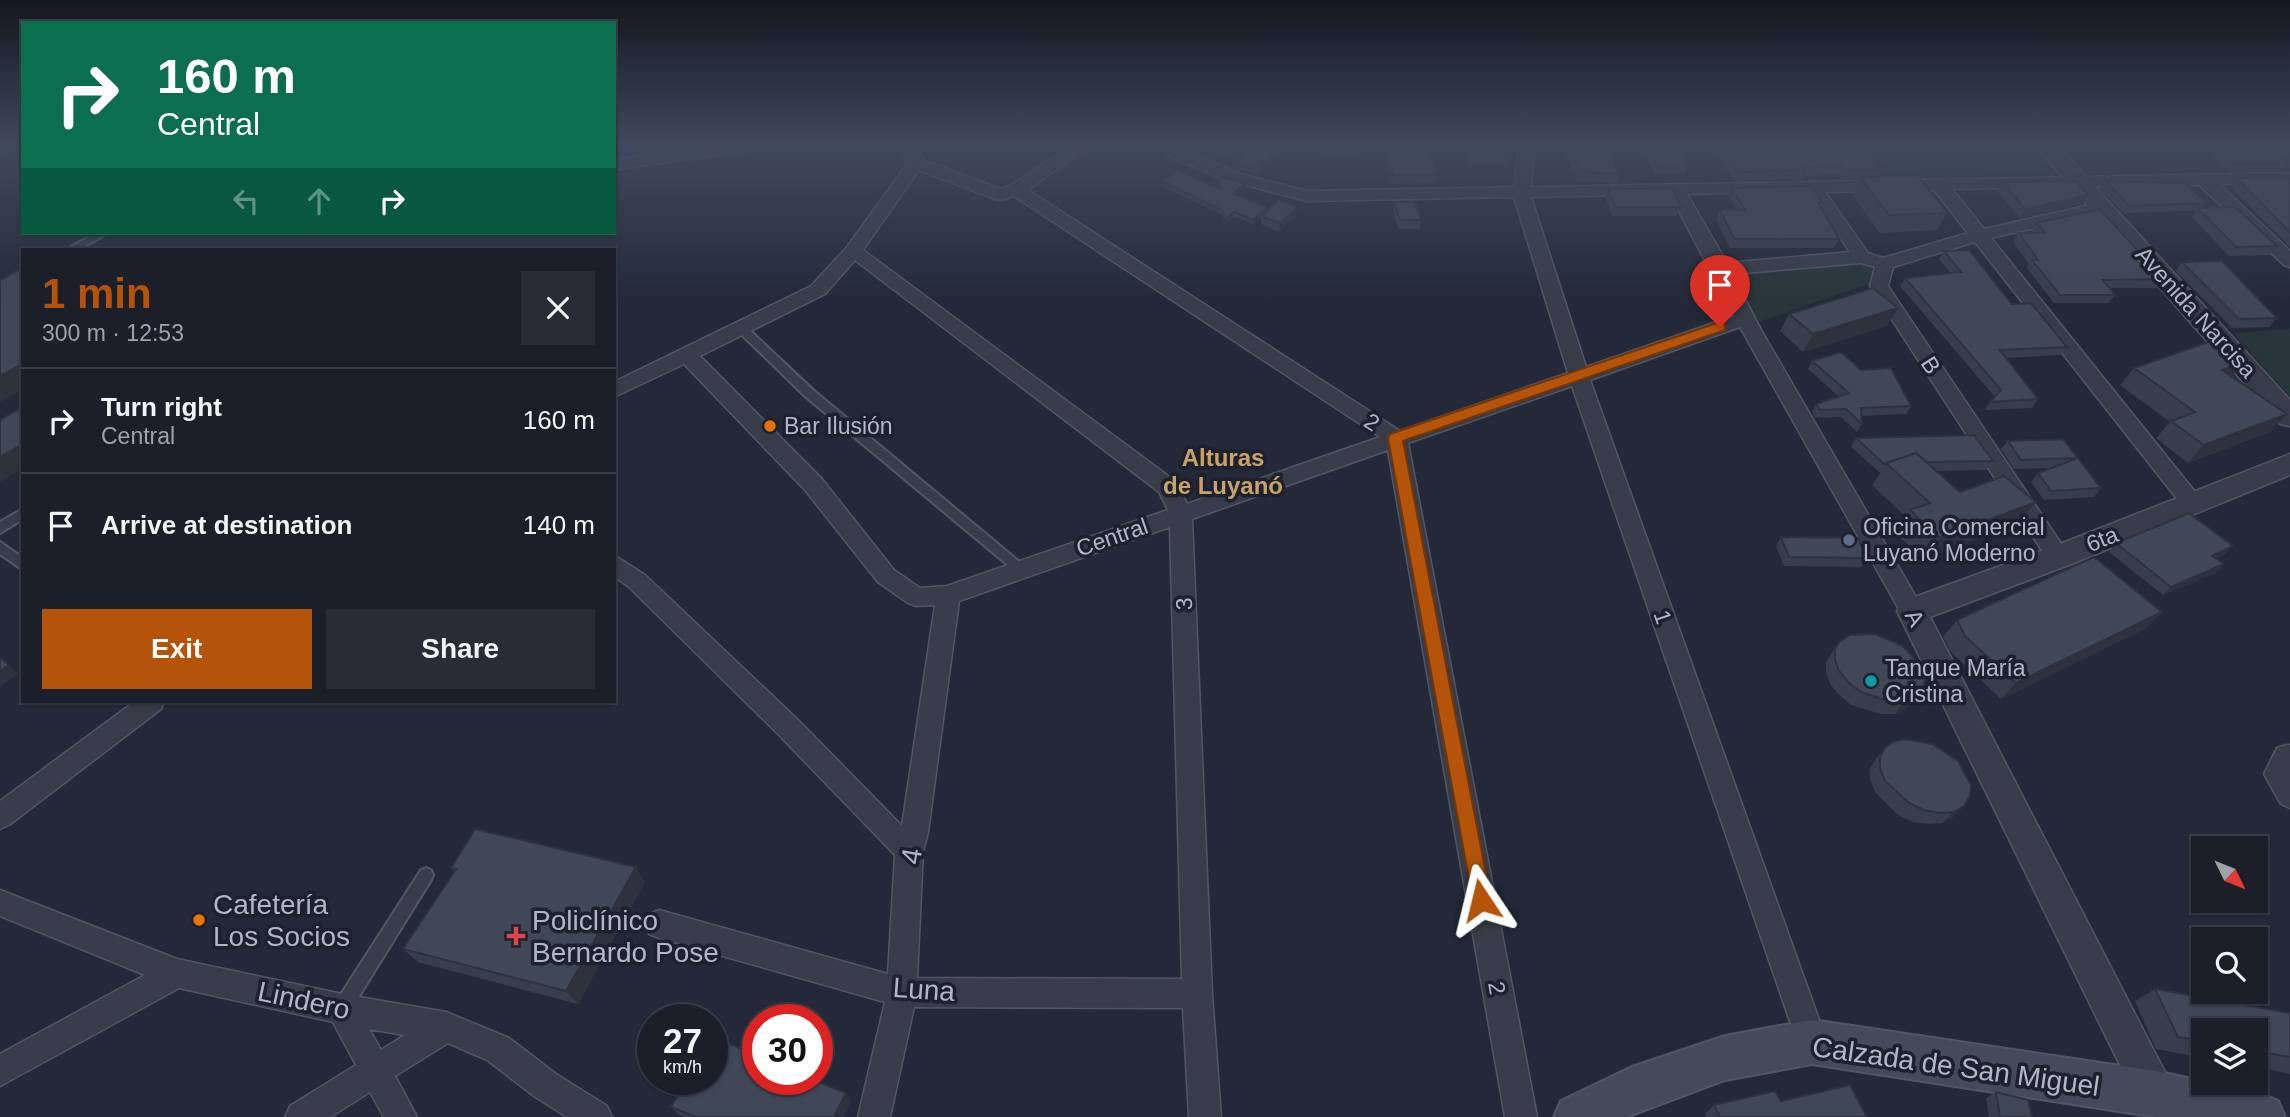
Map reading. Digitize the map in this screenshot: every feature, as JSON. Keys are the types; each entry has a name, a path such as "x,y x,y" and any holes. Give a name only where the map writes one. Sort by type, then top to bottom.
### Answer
{"main road":[{"name":"Calzada de San Miguel","path":"1577,1117 1632,1090 1725,1058 1812,1042 2155,1094 2262,1117"}],"street":[{"path":"616,389 818,290 853,251 892,197"},
{"name":"2","path":"1016,197 1396,438 1521,1117"},
{"name":"1","path":"1523,197 1578,376 1812,1042"},
{"name":"A","path":"1680,197 1721,269 1744,319 1912,611 2155,1094"},
{"path":"1820,197 1862,257"},
{"path":"1949,197 2193,503"},
{"name":"Avenida Narcisa","path":"2093,197 2290,416"},
{"path":"2222,197 2290,261"},
{"path":"1721,269 1862,257 1885,264 1980,235 2103,207"},
{"path":"853,251 1167,487 1181,513"},
{"name":"B","path":"1885,264 1879,286 2058,557"},
{"name":"Central","path":"686,354 813,484 886,576 916,597 948,594 1744,319"},
{"name":"6ta","path":"1912,611 2058,557 2290,464"},
{"name":"3","path":"1181,513 1197,994 1205,1117"},
{"path":"616,565 637,581 788,727 909,851"},
{"name":"4","path":"874,1117 902,992 909,851 915,832 948,594"},
{"path":"0,817 151,703"},
{"path":"2288,756 2277,774 2290,796"},
{"name":"Lindero","path":"0,903 177,972 342,1009 446,1027 498,1049 545,1085 596,1117"},
{"name":"Luna","path":"659,924 902,992 1197,994"},
{"path":"0,1071 177,972"},
{"path":"342,1009 401,1117"},
{"path":"301,1117 446,1027"}],"lane":[{"path":"74,248 100,235"},
{"path":"740,327 809,393 1019,568"},
{"path":"0,527 21,514"},
{"path":"0,547 21,563"},
{"path":"342,1009 426,875"}],"shaded area":[{"path":"1866,262 1877,267 1869,284 1759,322 1751,319 1736,290 1739,274"},
{"path":"2290,329 2290,397 2234,333"}],"building":[{"path":"1195,197 1242,197 1267,207 1253,220 1234,212 1224,220 1223,211"},
{"path":"1612,197 1676,197 1681,207 1616,207"},
{"path":"1737,197 1819,197 1822,202 1818,202 1839,239 1734,239 1720,210 1745,210"},
{"path":"1875,197 1935,197 1947,213 1889,215"},
{"path":"2015,197 2078,197 2025,209"},
{"path":"2121,197 2200,197 2206,203 2129,206"},
{"path":"2255,197 2290,197 2290,232"},
{"path":"1279,200 1297,207 1280,223 1261,216"},
{"path":"1394,202 1415,202 1421,220 1400,220"},
{"path":"2235,207 2277,246 2236,247 2198,208"},
{"path":"2100,209 2163,279 2103,280 2115,295 2060,295 2032,260 2038,260 2019,233 2045,233 2036,223"},
{"path":"1969,250 2012,304 2031,303 2067,347 2000,350 2038,399 1990,402 2001,390 1905,278 1961,272 1944,251"},
{"path":"2222,261 2277,318 2239,319 2182,262"},
{"path":"21,269 21,365 0,376 0,280"},
{"path":"1873,288 1898,308 1813,334 1789,314"},
{"path":"2214,340 2245,361 2222,370 2287,414 2204,445 2171,421 2195,412 2134,368"},
{"path":"1841,352 1861,370 1891,368 1911,406 1861,408 1862,424 1846,409 1820,410 1816,404 1849,393 1812,361"},
{"path":"21,408 21,445 0,457 0,420"},
{"path":"1974,435 1993,461 1927,462 1916,453 1884,464 1856,438"},
{"path":"2063,439 2078,458 2021,460 2008,441"},
{"path":"1916,453 1960,492 2004,476 2036,502 1940,538 1910,510 1930,503 1886,463"},
{"path":"2078,458 2101,488 2051,491 2038,473"},
{"path":"2189,513 2233,546 2212,556 2224,564 2171,587 2116,543"},
{"path":"1781,537 1858,538 1867,558 1789,557"},
{"path":"2094,557 2162,612 2016,683 1965,636 1957,620"},
{"name":"Tanque María Cristina","path":"1875,634 1903,646 1922,667 1925,678 1923,688 1916,697 1891,702 1861,692 1839,671 1835,649 1840,641 1850,635"},
{"path":"0,657 9,665 0,671"},
{"path":"1905,739 1932,744 1958,761 1971,785 1970,796 1964,806 1954,812 1924,810 1909,803 1885,781 1880,768 1880,757 1885,748 1893,742"},
{"path":"475,829 636,867 566,991 403,949 456,869 451,868"},
{"path":"2155,989 2191,995 2191,1004 2239,1004 2290,1013 2290,1057 2268,1053 2268,1018 2191,1018 2191,1039 2178,1037"},
{"path":"728,1043 742,1049 742,1095 833,1095 833,1088 846,1093 834,1117 696,1117 671,1107 678,1095 728,1095"},
{"path":"1850,1085 1867,1117 1720,1117 1714,1105 1775,1091 1781,1101"},
{"path":"1996,1092 2028,1100 2032,1117 2000,1117"}],"place":[{"name":"Bar Ilusión","path":"770,426"},
{"name":"Oficina Comercial Luyanó Moderno","path":"1849,540"},
{"name":"Tanque María Cristina","path":"1871,681"},
{"name":"Cafetería Los Socios","path":"199,920"},
{"name":"Policlínico Bernardo Pose","path":"516,936"}],"district":[{"name":"Alturas de Luyanó","path":"1223,472"}],"route":[{"path":"1481,900 1396,438 1720,327"}]}
